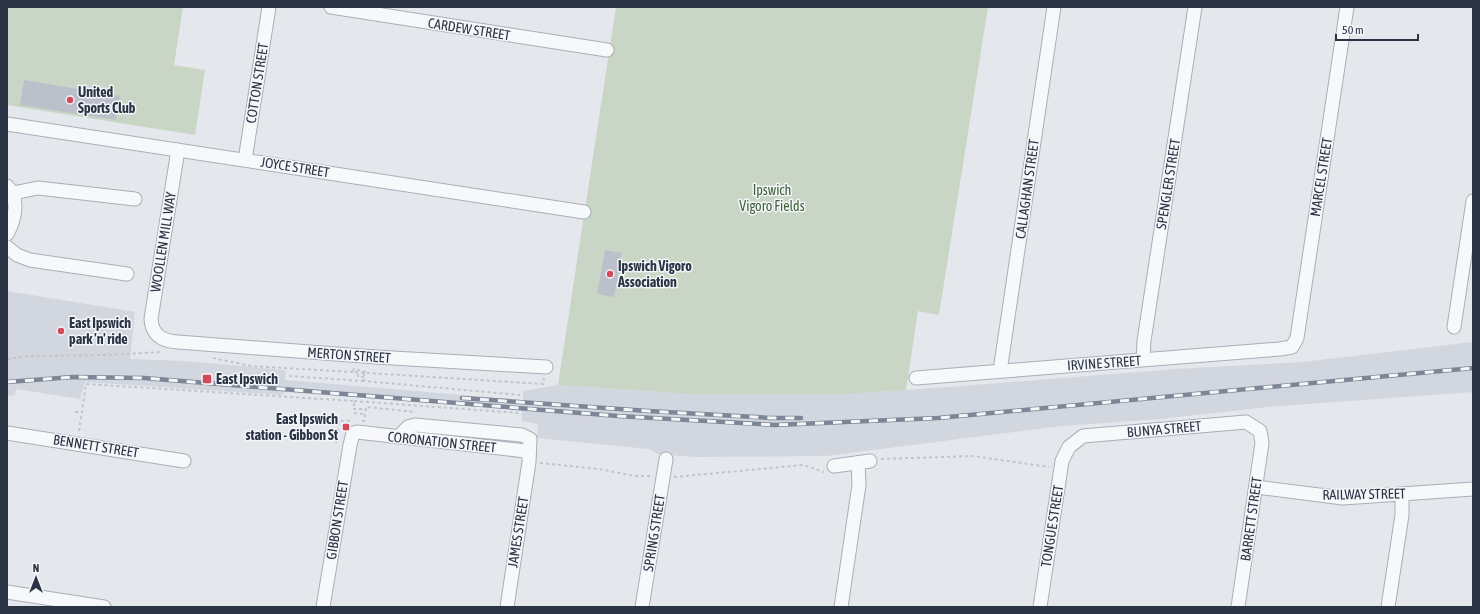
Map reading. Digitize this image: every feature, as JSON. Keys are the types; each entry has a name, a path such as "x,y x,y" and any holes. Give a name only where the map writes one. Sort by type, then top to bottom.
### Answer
{"street":[{"name":"COTTON STREET","path":"245,160 269,7"},
{"name":"CARDEW STREET","path":"331,7 607,50"},
{"name":"CALLAGHAN STREET","path":"1000,371 1054,7"},
{"name":"SPENGLER STREET","path":"1143,360 1144,341 1195,7"},
{"name":"MARCEL STREET","path":"1292,346 1297,338 1347,7"},
{"name":"JOYCE STREET","path":"7,124 584,212"},
{"name":"WOOLLEN MILL WAY","path":"156,334 151,319 178,150"},
{"path":"7,234 14,218 15,203 10,189 38,188 135,199"},
{"path":"1454,327 1473,201"},
{"path":"7,247 17,255 30,260 126,274"},
{"name":"MERTON STREET","path":"156,334 166,341 376,357 546,367"},
{"name":"IRVINE STREET","path":"916,378 1280,349 1292,346"},
{"name":"BUNYA STREET","path":"1069,447 1083,436 1246,422 1260,431"},
{"name":"BARRETT STREET","path":"1238,607 1262,443 1260,431"},
{"name":"BENNETT STREET","path":"7,432 184,461"},
{"name":"CORONATION STREET","path":"353,434 357,432 524,451 534,460"},
{"name":"GIBBON STREET","path":"322,607 353,434"},
{"name":"TONGUE STREET","path":"1040,607 1062,461 1069,447"},
{"name":"SPRING STREET","path":"642,607 666,459"},
{"name":"JAMES STREET","path":"507,607 534,460"},
{"path":"830,469 868,462"},
{"path":"841,607 859,485 868,462"},
{"name":"RAILWAY STREET","path":"1256,487 1343,498 1473,489"},
{"path":"1388,607 1402,515 1402,494"},
{"path":"7,592 104,607"}],"path":[{"path":"7,359 32,356 105,355 168,351"},
{"path":"207,356 251,366 543,384 546,367"},
{"path":"353,372 354,368 370,370"},
{"path":"364,377 358,377 358,370 365,372"},
{"path":"364,381 365,372"},
{"path":"289,376 520,395"},
{"path":"79,432 86,384 519,413"},
{"path":"354,401 354,413 365,414"},
{"path":"354,409 362,409"},
{"path":"75,412 82,412"},
{"path":"868,462 880,459 973,456 1061,468"},
{"path":"534,460 599,469 635,476 652,476"},
{"path":"671,477 803,465 830,469"}],"shaded area":[{"path":"7,291 135,312 130,359 184,361 286,370 285,380 523,400 523,391 558,385 689,394 845,394 1176,369 1303,362 1473,342 1473,392 1268,407 1160,419 1062,426 826,456 695,457 658,454 649,449 537,438 538,424 522,421 522,410 284,392 283,395 85,382 80,399 16,389 15,395 7,396"}],"green space":[{"path":"7,7 183,7 174,65 205,70 195,135 7,105"},
{"name":"Ipswich Vigoro Fields","path":"616,7 988,7 939,315 918,311 906,390 845,394 689,394 558,385"}],"building":[{"name":"United Sports Club","path":"24,80 120,96 116,120 20,105"},
{"name":"Ipswich Vigoro Association","path":"605,250 622,253 614,297 597,294"}],"railway":[{"path":"7,382 73,377 144,378 618,416 775,425 938,418 1473,368"},
{"path":"462,398 648,411 771,418 801,418"}],"place":[{"name":"United Sports Club","path":"70,100"},
{"name":"Ipswich Vigoro Association","path":"610,274"},
{"name":"East Ipswich park 'n' ride","path":"61,331"},
{"name":"East Ipswich","path":"207,379"},
{"name":"East Ipswich station - Gibbon St","path":"346,427"}]}
